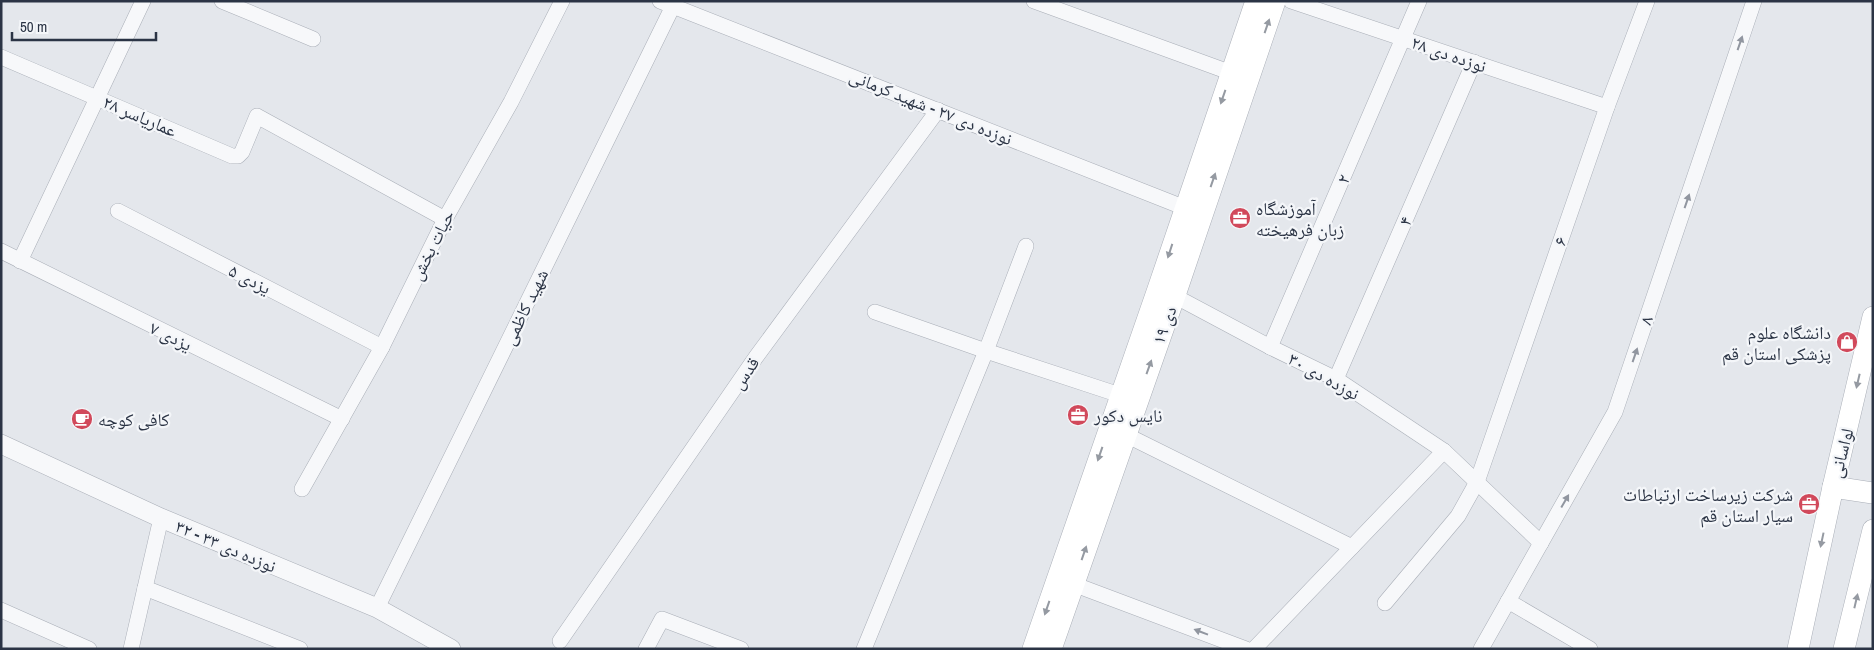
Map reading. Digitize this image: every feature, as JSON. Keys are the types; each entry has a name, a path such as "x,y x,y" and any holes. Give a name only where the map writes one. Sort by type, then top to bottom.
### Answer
{"main road":[{"name":"۱۹ دی","path":"1240,76 1256,1"},
{"name":"۱۹ دی","path":"1041,648 1167,292 1240,76 1275,1"},
{"name":"لواسانی","path":"1798,649 1833,487 1873,317"},
{"path":"1833,487 1873,493"},
{"path":"1844,649 1873,530"}],"street":[{"path":"20,261 143,1"},
{"path":"222,1 313,39"},
{"name":"حیات بخش","path":"302,489 382,347 445,219 511,102 562,1"},
{"path":"1034,1 1240,76"},
{"name":"نوزده دی ۲۸","path":"1291,1 1607,107"},
{"name":"۲","path":"1270,347 1419,1"},
{"name":"۶","path":"1385,603 1458,516 1477,482 1607,107 1646,1"},
{"name":"۸","path":"1481,649 1615,412 1754,1"},
{"name":"نوزده دی ۲۷ - شهید کرمانی","path":"667,4 1193,211"},
{"name":"شهید کاظمی","path":"376,608 667,4"},
{"name":"عماریاسر ۲۸","path":"1,57 232,156 238,156 242,152 257,116 445,219"},
{"name":"۴","path":"1336,379 1474,62"},
{"name":"قدس","path":"560,641 756,357 938,110"},
{"name":"یزدی ۵","path":"118,211 382,347"},
{"path":"864,649 986,351 1026,246"},
{"name":"یزدی ۷","path":"1,251 342,419"},
{"name":"نوزده دی ۳۰","path":"1167,292 1270,347 1336,379 1444,451 1541,543"},
{"path":"875,312 1128,398"},
{"path":"1117,431 1352,547"},
{"name":"۳۲ - نوزده دی ۳۳","path":"1,444 161,518 376,608 451,649"},
{"path":"1254,649 1444,451"},
{"path":"131,649 161,518"},
{"path":"1065,581 1246,649"},
{"path":"145,588 300,649"},
{"path":"1508,601 1590,649"},
{"path":"1,610 89,649"},
{"path":"646,649 662,619 742,649"}],"place":[{"name":"آموزشگاه زبان فرهیخته","path":"1240,218"},
{"name":"دانشگاه علوم پزشکی استان قم","path":"1847,342"},
{"name":"نایس دکور","path":"1078,415"},
{"name":"کافی کوچه","path":"82,419"},
{"name":"شرکت زیرساخت ارتباطات سیار استان قم","path":"1809,504"}]}
